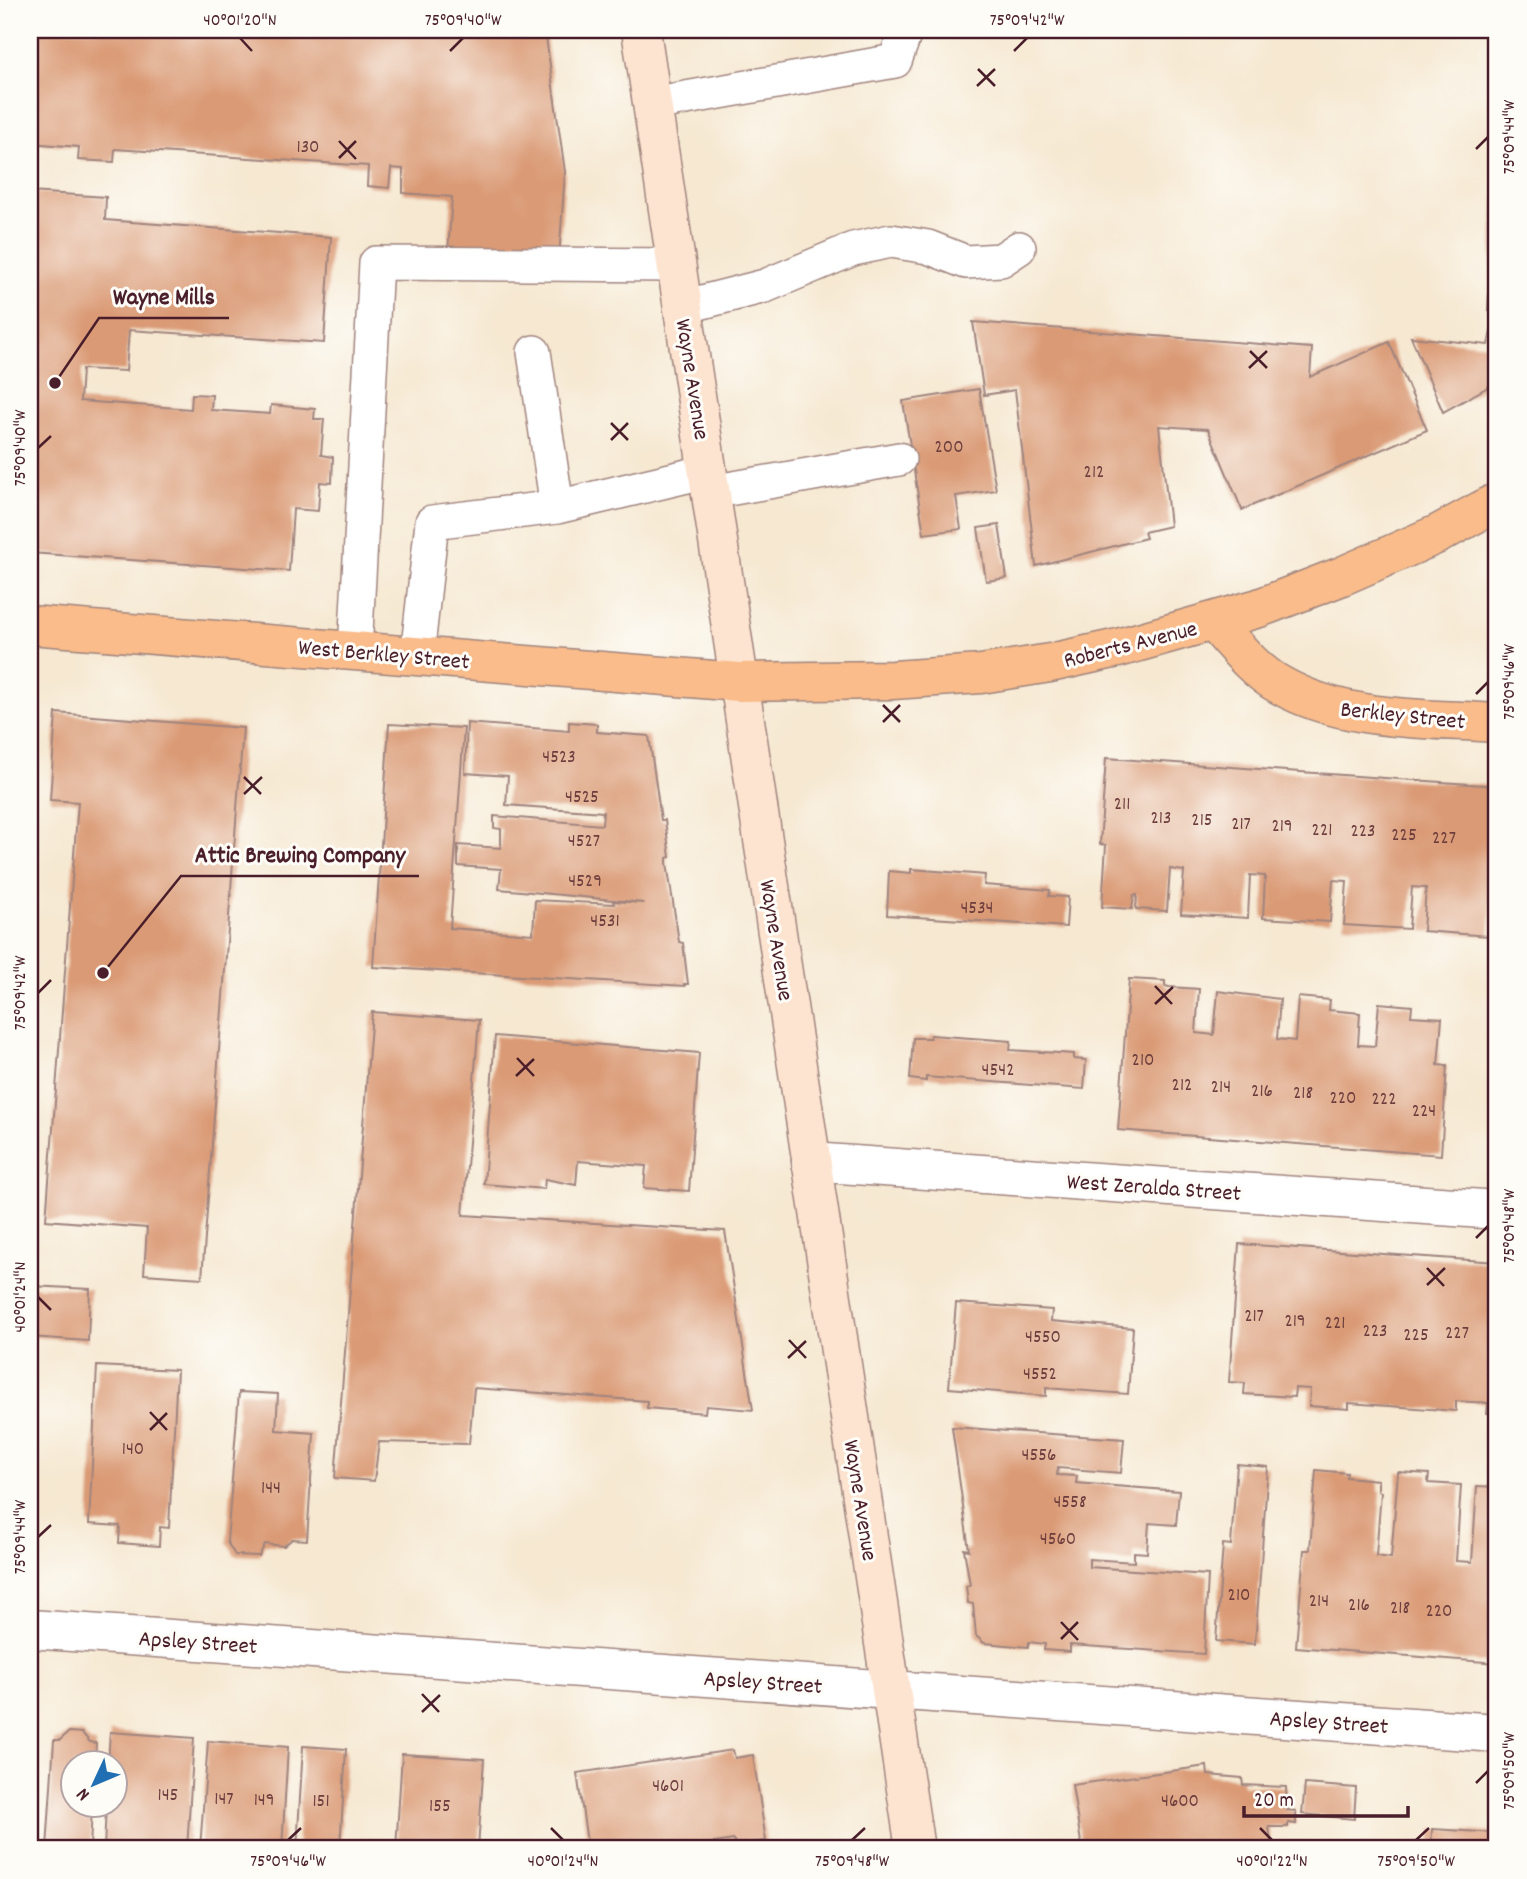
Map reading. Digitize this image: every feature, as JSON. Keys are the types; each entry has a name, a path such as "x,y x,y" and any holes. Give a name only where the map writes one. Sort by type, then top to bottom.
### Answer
{"main road":[{"name":"Wayne Avenue","path":"641,30 915,1849"},
{"name":"Roberts Avenue","path":"739,682 893,680 981,674 1118,648 1259,608 1342,576 1438,534 1497,502"},
{"name":"Berkley Street","path":"1214,622 1249,660 1279,685 1322,704 1364,714 1497,723"},
{"name":"West Berkley Street","path":"30,625 739,682"}],"street":[{"name":"West Zeralda Street","path":"811,1162 1497,1210"},
{"name":"Apsley Street","path":"30,1629 1497,1733"}],"lane":[{"path":"652,104 895,61 906,30"},
{"path":"683,307 765,286 853,249 891,241 928,247 966,262 1001,260 1019,248"},
{"path":"355,651 376,263 677,265"},
{"path":"534,352 557,507"},
{"path":"417,656 432,522 557,507 709,481 899,459"}],"building":[{"path":"30,30 545,30 565,172 559,259 448,252 452,197 403,193 403,169 391,168 389,188 367,186 368,166 115,149 114,162 78,160 79,147 30,143"},
{"path":"30,192 106,197 105,220 331,237 324,343 129,330 126,371 82,369 80,401 191,409 192,394 212,395 211,410 270,414 271,405 315,409 314,419 324,419 321,455 333,457 332,483 320,482 318,511 293,509 289,571 30,553"},
{"path":"1495,195 1497,310 1488,310"},
{"path":"973,322 1312,348 1310,377 1389,342 1427,430 1242,510 1208,429 1159,426 1170,526 1144,532 1146,538 1036,566 1015,390 984,395"},
{"path":"1492,327 1497,327 1497,382 1443,412 1411,337 1488,345"},
{"path":"979,389 996,490 956,496 961,529 924,534 903,401"},
{"path":"999,525 1007,578 986,581 978,528"},
{"path":"56,713 243,728 202,1278 144,1274 147,1228 46,1220 78,802 50,800"},
{"path":"569,722 597,724 597,732 649,736 661,820 665,820 670,857 667,858 667,863 688,984 684,984 685,986 373,967 389,724 464,728 450,928 533,934 535,900 644,903 499,889 501,869 458,866 458,845 501,848 501,829 494,828 494,816 602,825 603,812 506,805 508,776 465,773 467,723 569,731"},
{"path":"1106,758 1497,786 1497,892 1493,892 1489,936 1423,931 1426,888 1412,887 1409,929 1344,925 1347,881 1333,880 1330,922 1263,918 1265,876 1250,875 1248,918 1181,914 1184,871 1170,869 1167,911 1136,909 1137,895 1134,895 1132,909 1102,907 1106,845 1100,844"},
{"path":"911,869 985,875 984,885 1050,890 1049,896 1068,897 1066,927 887,915 889,871 911,873"},
{"path":"1129,979 1165,981 1165,986 1169,987 1199,989 1196,1033 1214,1035 1218,991 1280,999 1277,1039 1295,1041 1298,997 1330,1000 1329,1010 1360,1013 1358,1045 1375,1046 1379,1003 1412,1006 1411,1016 1442,1018 1438,1065 1447,1066 1441,1155 1118,1130"},
{"path":"372,1012 479,1020 463,1215 725,1231 753,1410 706,1406 705,1413 647,1408 647,1401 474,1388 469,1444 379,1442 374,1481 335,1478"},
{"path":"931,1035 1011,1041 1010,1050 1074,1054 1074,1059 1086,1060 1084,1089 926,1077 926,1081 910,1079 913,1038 930,1038"},
{"path":"495,1036 699,1053 689,1191 644,1188 646,1166 578,1161 576,1185 545,1179 544,1189 484,1184"},
{"path":"1239,1244 1497,1262 1497,1413 1487,1413 1488,1403 1456,1401 1456,1411 1349,1403 1349,1409 1309,1406 1310,1389 1295,1388 1294,1397 1244,1394 1245,1383 1229,1382"},
{"path":"30,1286 90,1289 88,1341 30,1337"},
{"path":"956,1303 1052,1310 1051,1321 1133,1328 1128,1394 1046,1388 1046,1396 949,1388"},
{"path":"97,1366 177,1370 169,1528 160,1527 159,1546 119,1543 120,1526 89,1524"},
{"path":"239,1392 278,1394 276,1430 314,1433 307,1540 292,1539 284,1546 265,1544 259,1556 235,1555 227,1542"},
{"path":"952,1427 1124,1439 1121,1473 1058,1468 1057,1475 1077,1476 1076,1483 1179,1491 1176,1525 1149,1523 1147,1553 1134,1552 1134,1562 1089,1559 1089,1567 1208,1575 1204,1654 1070,1645 1070,1652 1044,1650 1045,1644 1029,1642 1028,1647 984,1643 976,1636 973,1604 968,1603 966,1586 970,1585 964,1549 969,1550"},
{"path":"1237,1464 1268,1467 1255,1644 1216,1641 1223,1544 1231,1545"},
{"path":"1316,1470 1347,1473 1346,1477 1378,1480 1378,1491 1381,1492 1376,1556 1391,1558 1398,1472 1429,1474 1428,1483 1461,1485 1456,1561 1472,1562 1477,1486 1497,1487 1497,1663 1296,1647 1304,1550 1310,1550"},
{"path":"69,1732 82,1733 90,1742 96,1743 96,1750 60,1750 60,1820 91,1820 90,1849 47,1849 54,1740 60,1740"},
{"path":"110,1732 194,1738 187,1849 104,1849 105,1820 130,1820 130,1750 109,1750"},
{"path":"208,1741 288,1747 282,1849 200,1849"},
{"path":"303,1746 346,1749 340,1849 297,1849"},
{"path":"733,1750 735,1758 753,1755 766,1841 735,1845 734,1840 707,1844 708,1849 588,1849 577,1773"},
{"path":"402,1754 484,1759 478,1849 396,1849"},
{"path":"1207,1766 1208,1775 1242,1778 1243,1785 1286,1787 1287,1810 1296,1811 1296,1824 1269,1827 1272,1849 1082,1849 1072,1785"},
{"path":"1305,1784 1356,1788 1354,1819 1302,1814"},
{"path":"1432,1829 1497,1833 1497,1849 1431,1849"}],"place":[{"name":"Wayne Mills","path":"55,383"},
{"name":"Attic Brewing Company","path":"103,973"}]}
